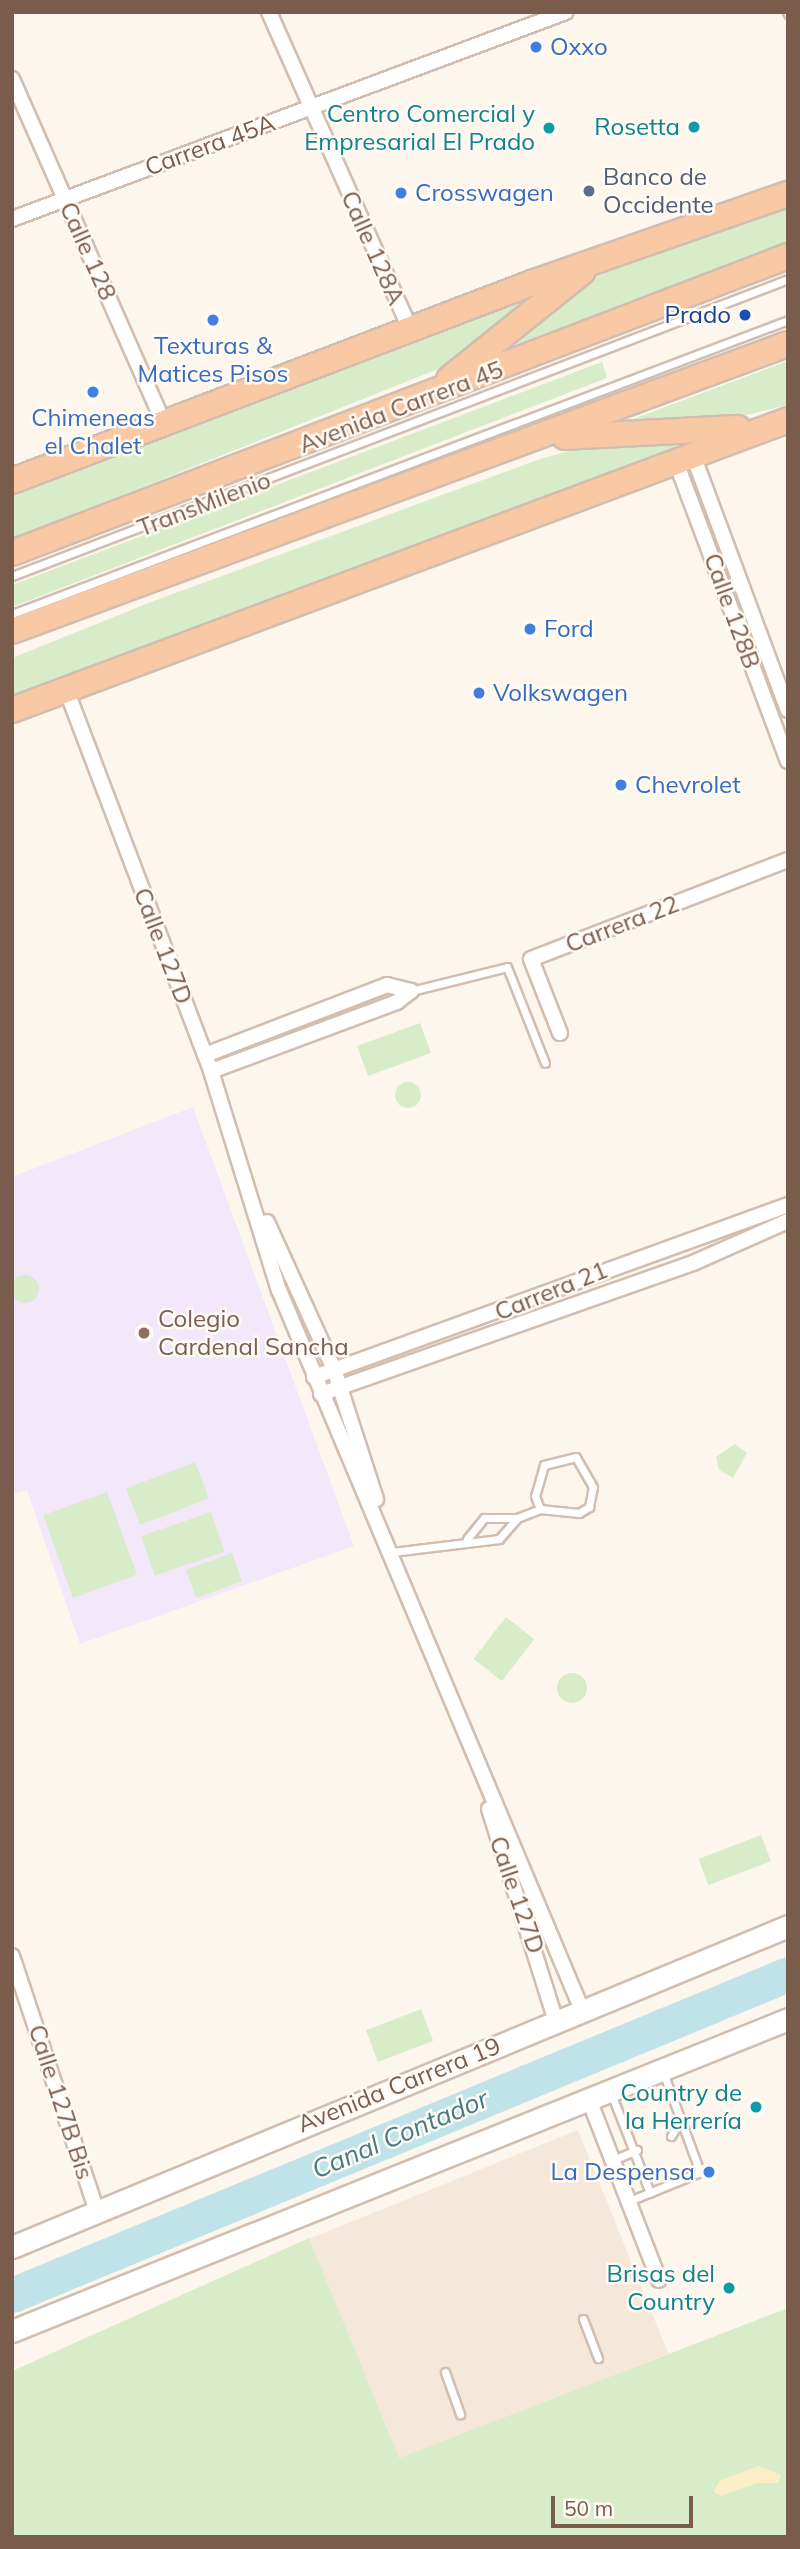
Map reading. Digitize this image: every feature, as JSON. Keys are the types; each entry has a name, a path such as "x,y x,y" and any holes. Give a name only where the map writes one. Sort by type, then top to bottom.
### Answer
{"highway":[{"path":"12,481 596,261 788,194"},
{"name":"Avenida Carrera 45","path":"12,553 415,402 788,256"},
{"path":"415,402 489,352 596,261"},
{"path":"12,631 540,439 788,344"},
{"path":"540,439 693,433 788,420"},
{"path":"12,710 788,420"}],"main road":[{"name":"Avenida Carrera 19","path":"12,2249 96,2209 788,1926"},
{"path":"12,2331 588,2097 788,2019"}],"street":[{"name":"Calle 128A","path":"269,12 410,330"},
{"name":"Carrera 45A","path":"12,219 311,108 550,15 566,12"},
{"name":"Calle 128","path":"12,79 163,422"},
{"name":"Calle 128B","path":"685,458 788,710"},
{"name":"Calle 128B","path":"685,458 788,761"},
{"name":"Calle 127D","path":"66,689 211,1070 257,1204 279,1290 321,1394 382,1524 477,1769 582,2010"},
{"name":"Carrera 22","path":"560,1033 531,959 788,860"},
{"path":"205,1055 387,985 411,990"},
{"path":"211,1070 397,1002 411,990"},
{"name":"Calle 127D","path":"257,1204 299,1282 334,1369 382,1524"},
{"name":"Carrera 21","path":"314,1377 788,1205"},
{"name":"Carrera 21","path":"321,1394 693,1263 788,1221"},
{"name":"Calle 127D","path":"477,1769 556,2021"},
{"name":"Calle 127B Bis","path":"12,1956 96,2209"},
{"path":"588,2097 659,2280"}],"lane":[{"name":"TransMilenio","path":"12,576 788,279"},
{"name":"TransMilenio","path":"12,614 788,320"},
{"path":"411,990 507,967 545,1063"},
{"path":"467,1539 484,1518 517,1518 540,1508 569,1515 589,1507 593,1476 576,1457 544,1465 535,1496 540,1508"},
{"path":"393,1552 467,1539 499,1539 517,1518"},
{"path":"628,2202 700,2172 661,2068"},
{"path":"609,2089 636,2151 650,2193"},
{"path":"671,2136 681,2119"},
{"path":"612,2160 636,2151"},
{"path":"583,2319 598,2358"},
{"path":"445,2372 460,2414"}],"shaded area":[{"name":"Colegio Cardenal Sancha","path":"193,1107 354,1546 80,1644 27,1490 12,1494 12,1177"},
{"path":"578,2130 668,2353 399,2462 309,2239"}],"green space":[{"path":"788,203 788,243 510,351 590,274"},
{"path":"535,290 471,352 443,367 12,539 12,490"},
{"path":"788,361 788,405 709,424 633,419"},
{"path":"602,362 607,378 12,607 12,585"},
{"path":"689,442 12,696 12,658 151,602 543,458 598,444"},
{"path":"420,1023 431,1053 368,1076 357,1046"},
{"path":"408,1082 417,1086 421,1095 417,1104 408,1108 399,1104 395,1095 399,1086"},
{"path":"25,1275 35,1279 39,1289 35,1299 25,1303 15,1299 11,1289 15,1279"},
{"path":"735,1444 747,1453 733,1478 719,1470 716,1457"},
{"path":"195,1462 209,1498 140,1525 126,1489"},
{"path":"107,1492 137,1575 73,1598 43,1515"},
{"path":"211,1512 225,1552 155,1576 141,1536"},
{"path":"232,1553 242,1581 196,1598 186,1570"},
{"path":"506,1617 534,1639 502,1681 473,1659"},
{"path":"572,1673 583,1677 587,1688 583,1699 572,1703 561,1699 557,1688 561,1677"},
{"path":"761,1835 771,1861 708,1885 698,1859"},
{"path":"421,2009 433,2041 378,2062 366,2030"},
{"path":"309,2238 399,2458 788,2308 788,2537 12,2537 12,2371"}],"sand":[{"path":"759,2466 781,2475 778,2483 757,2483 721,2496 714,2492 720,2480"}],"waterway":[{"name":"Canal Contador","path":"12,2295 788,1974"}],"place":[{"name":"Oxxo","path":"536,47"},
{"name":"Rosetta","path":"694,127"},
{"name":"Centro Comercial y Empresarial El Prado","path":"549,128"},
{"name":"Banco de Occidente","path":"589,191"},
{"name":"Crosswagen","path":"401,193"},
{"name":"Prado","path":"745,315"},
{"name":"Texturas & Matices Pisos","path":"213,320"},
{"name":"Chimeneas el Chalet","path":"93,392"},
{"name":"Ford","path":"530,629"},
{"name":"Volkswagen","path":"479,693"},
{"name":"Chevrolet","path":"621,785"},
{"name":"Colegio Cardenal Sancha","path":"144,1333"},
{"name":"Country de la Herrería","path":"756,2107"},
{"name":"La Despensa","path":"709,2172"},
{"name":"Brisas del Country","path":"729,2288"}]}
